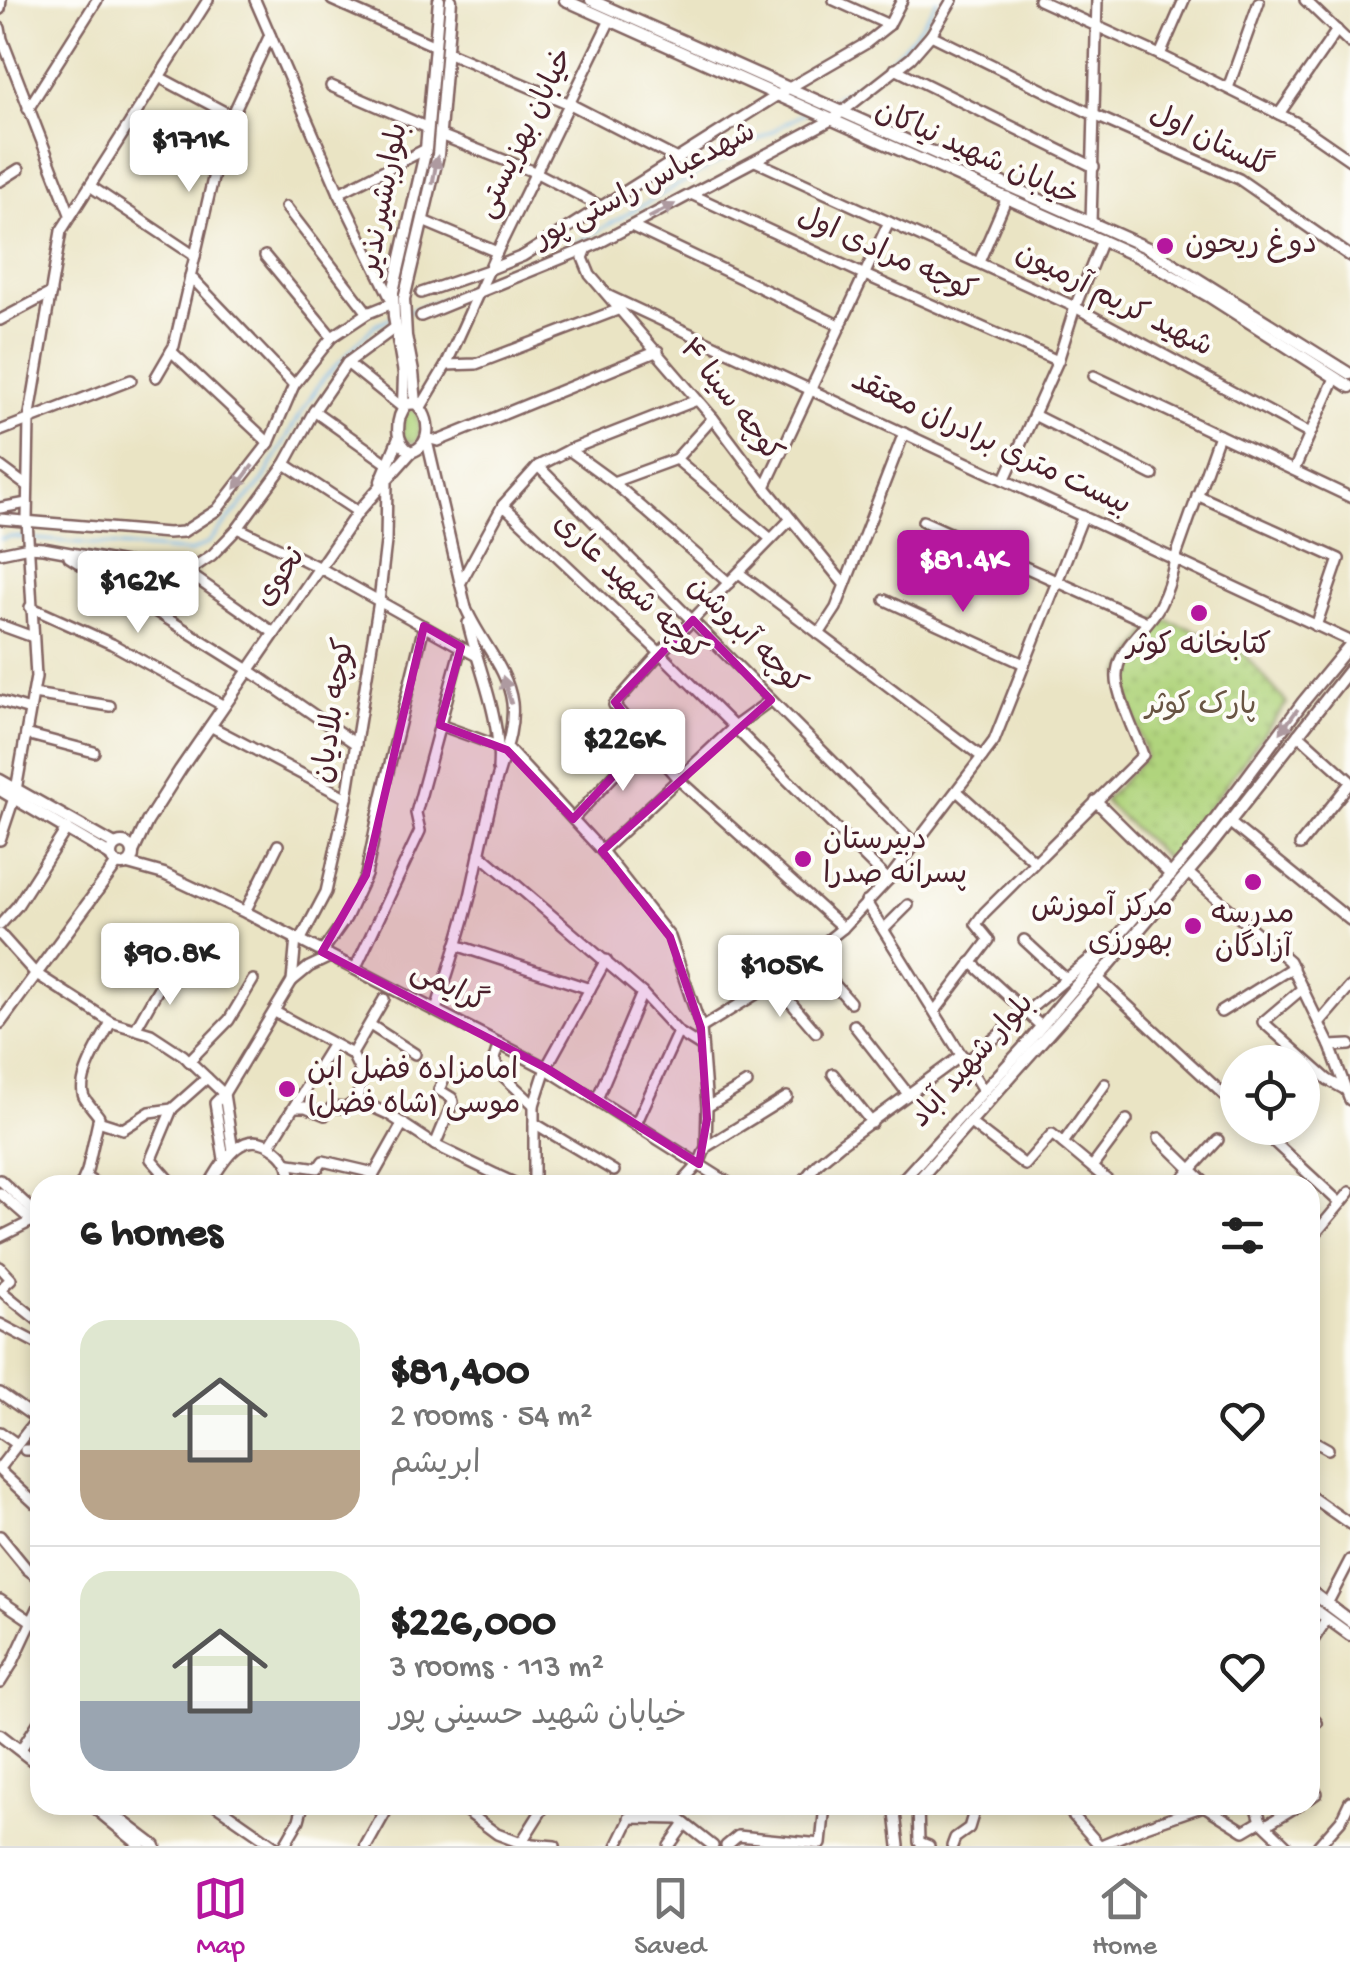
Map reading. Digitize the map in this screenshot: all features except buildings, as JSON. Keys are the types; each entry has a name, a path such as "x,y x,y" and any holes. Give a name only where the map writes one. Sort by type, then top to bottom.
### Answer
{"main road":[{"name":"بلواربشیرنذیر","path":"383,484 399,438 399,417 409,386 393,292 426,149 439,0"},
{"path":"427,439 424,412 409,386 404,299 433,186 451,0"},
{"name":"خیابان شهید نیاکان","path":"565,0 789,88 1173,275 1350,387"},
{"name":"خیابان شهید نیاکان","path":"591,0 778,95 838,115 1148,248 1350,374"},
{"path":"403,408 406,404 419,405"},
{"path":"399,438 404,449 414,452"},
{"name":"نحوی","path":"0,1023 147,822 358,512 427,439"},
{"name":"بلوار شهید آباد","path":"907,1175 1171,875 1350,643"},
{"name":"بلوار شهید آباد","path":"923,1175 1188,872 1350,669"},
{"path":"0,780 67,828 122,854"},
{"path":"0,790 15,794 122,854"},
{"path":"1096,801 1171,875"},
{"name":"گرایمی","path":"122,854 245,912 546,1068 716,1175"},
{"path":"1320,1599 1350,1621"},
{"path":"1320,1614 1350,1635"},
{"path":"0,1732 30,1752"},
{"path":"0,1732 30,1754"},
{"path":"103,1815 140,1846"},
{"path":"114,1815 155,1846"},
{"path":"366,1846 383,1815"}],"street":[{"path":"0,8 1,0"},
{"path":"28,109 97,0"},
{"path":"0,840 15,794 36,677 27,520 29,420 61,231 208,0"},
{"path":"0,519 184,532 217,510 269,444 294,384 332,337 368,313 394,303 339,193 255,0"},
{"path":"332,0 435,46"},
{"path":"834,0 889,25"},
{"path":"421,292 523,256 865,44 889,25 902,0"},
{"name":"شهدعباس راستی پور","path":"421,316 633,227 838,115 910,58 931,35 952,0"},
{"path":"1039,0 1295,122 1350,160"},
{"path":"1091,222 1098,0"},
{"path":"1160,55 1184,0"},
{"path":"1306,0 1350,43"},
{"path":"1228,88 1258,2"},
{"name":"خیابان بهزیستی","path":"478,294 610,20"},
{"path":"0,28 70,214"},
{"path":"1278,114 1337,30"},
{"path":"156,377 171,351 232,116 270,35"},
{"name":"گلستان اول","path":"931,35 1094,115 1240,180 1350,256"},
{"path":"447,52 570,104 678,160"},
{"path":"895,69 1094,167"},
{"path":"159,77 232,116"},
{"path":"331,86 428,128"},
{"path":"131,121 214,174"},
{"path":"440,135 536,173 602,207"},
{"path":"339,193 426,149"},
{"name":"شهید کریم آرمیون","path":"756,161 1076,307 1310,434"},
{"path":"0,181 19,169"},
{"path":"90,186 195,256"},
{"name":"کوچه مرادی اول","path":"694,195 1058,361"},
{"path":"979,262 1006,197"},
{"path":"286,208 368,313"},
{"path":"423,221 496,252"},
{"path":"765,488 889,222"},
{"path":"633,227 841,326"},
{"path":"1004,480 1058,361 1102,240"},
{"name":"کوچه سینا ۴","path":"588,248 584,258 590,275 713,418 844,584"},
{"path":"264,256 332,337"},
{"path":"190,276 294,384"},
{"path":"0,320 51,293"},
{"path":"419,405 446,365 478,294"},
{"name":"بیست متری برادران معتقد","path":"609,296 1350,643"},
{"path":"446,365 476,364 620,310"},
{"path":"187,572 212,555 238,528 285,464 314,411 347,363 396,327"},
{"path":"171,351 269,444"},
{"path":"436,1010 471,893 512,700 466,606 427,439 438,442 658,352"},
{"path":"347,363 403,408"},
{"path":"1094,376 1350,497"},
{"path":"1294,470 1335,378"},
{"path":"0,431 130,380"},
{"path":"460,584 503,505 538,466 697,400"},
{"path":"314,411 388,464"},
{"path":"1034,415 1154,474"},
{"path":"613,482 676,459 713,418"},
{"path":"820,634 836,608 904,433"},
{"path":"935,1011 989,940 976,924 1142,755 1118,685 1117,667 1121,656 1159,608 1172,580 1175,559 1218,434"},
{"path":"569,450 613,482 729,582"},
{"path":"414,452 426,460 434,475"},
{"path":"676,459 772,539"},
{"path":"285,464 358,512"},
{"path":"0,466 27,486"},
{"name":"کوچه آبروشن","path":"538,466 916,844"},
{"name":"کوچه بلادیان","path":"298,940 326,892 347,798 380,602 386,542 383,484"},
{"path":"1198,494 1339,559 1316,626"},
{"path":"0,508 28,503"},
{"name":"کوچه شهید عاری","path":"503,505 660,653 888,880"},
{"path":"701,1028 774,982 843,928 888,880 982,758 994,740 1083,516"},
{"path":"791,519 614,705 678,779 843,928"},
{"path":"923,522 1147,622"},
{"path":"238,528 320,568 476,655"},
{"path":"0,554 29,546 187,572 274,634"},
{"path":"63,553 249,670 356,744"},
{"path":"739,572 982,758"},
{"path":"885,600 1024,664"},
{"path":"466,606 503,748"},
{"path":"30,607 112,644 224,706"},
{"path":"0,625 32,637"},
{"path":"224,1159 215,1103 292,981 326,955 366,875 424,626"},
{"path":"355,969 420,831 416,813 461,647"},
{"path":"33,694 110,706"},
{"path":"602,851 734,727 772,700"},
{"path":"0,701 30,710"},
{"path":"440,725 503,748 602,851 670,937 701,1028 706,1147 689,1175"},
{"path":"210,726 347,798"},
{"path":"26,734 94,752"},
{"path":"1298,734 1350,782 1300,844"},
{"path":"573,819 645,742"},
{"path":"956,791 1034,861"},
{"path":"1228,822 1350,920"},
{"path":"0,925 18,906 67,828"},
{"path":"245,912 278,845"},
{"path":"479,853 606,960 678,1032 702,1047"},
{"path":"1188,872 1290,961 1348,1095"},
{"path":"866,902 983,1090"},
{"path":"884,930 908,905"},
{"path":"0,934 35,973 111,1022 151,1034 189,1061 224,1094 233,1151"},
{"path":"808,1175 818,1163 908,1094 1027,1012 1120,935"},
{"path":"292,981 298,940"},
{"path":"1024,940 1065,978"},
{"path":"456,946 590,989"},
{"path":"810,956 850,1002"},
{"path":"534,1175 534,1105 546,1068 606,960"},
{"path":"971,962 1042,1026"},
{"path":"1220,1012 1293,967"},
{"path":"136,1028 170,968"},
{"path":"1098,978 1220,1091"},
{"path":"189,1061 230,1020 252,980"},
{"path":"774,982 816,1032"},
{"path":"1319,1023 1350,987"},
{"path":"1303,988 1262,1022 1348,1095"},
{"path":"597,1099 642,993"},
{"path":"352,1054 384,999"},
{"path":"274,1012 352,1054 362,1074 357,1100 346,1108 332,1107 325,1115 294,1106"},
{"path":"84,1175 98,1121 97,1113 82,1094 82,1086 111,1022"},
{"path":"854,1024 908,1094"},
{"path":"370,1025 416,1054"},
{"path":"636,1124 678,1032"},
{"path":"499,1043 494,1059 501,1074 534,1105"},
{"path":"270,1145 333,1044"},
{"path":"1330,1046 1350,1045"},
{"path":"435,1144 454,1102 439,1090 446,1073"},
{"path":"833,1074 872,1122"},
{"path":"163,1173 151,1159 172,1109 207,1078"},
{"path":"707,1107 747,1083"},
{"path":"1063,1143 1106,1084"},
{"path":"706,1147 787,1097"},
{"path":"357,1100 388,1114 487,1175"},
{"path":"98,1121 123,1129 150,1112 172,1109"},
{"path":"1092,1168 1126,1120"},
{"path":"969,1122 1025,1166 1052,1134 1101,1175"},
{"path":"290,1164 318,1168 323,1161 374,1173 403,1123"},
{"path":"534,1124 614,1170"},
{"path":"1159,1138 1197,1175"},
{"path":"215,1175 233,1151 255,1140 284,1156 290,1164 291,1175"},
{"path":"1187,1175 1218,1140"},
{"path":"1277,1145 1310,1175"},
{"path":"0,1180 30,1214"},
{"path":"1320,1184 1340,1203"},
{"path":"0,1192 30,1216"},
{"path":"1320,1228 1350,1192"},
{"path":"0,1238 30,1225"},
{"path":"0,1267 11,1279 0,1290 30,1314"},
{"path":"0,1324 30,1340"},
{"path":"0,1393 30,1412"},
{"path":"30,1431 0,1469 30,1498"},
{"path":"0,1432 30,1449"},
{"path":"1320,1445 1328,1449"},
{"path":"1320,1503 1350,1524"},
{"path":"0,1536 30,1571"},
{"path":"1327,1604 1350,1560"},
{"path":"0,1600 30,1620"},
{"path":"1320,1630 1327,1619"},
{"path":"0,1683 30,1634"},
{"path":"24,1746 30,1736"},
{"path":"1318,1846 1346,1820 1350,1801"},
{"path":"231,1815 276,1846"},
{"path":"284,1846 300,1815"},
{"path":"471,1815 497,1834 521,1843 555,1846"},
{"path":"521,1843 539,1815"},
{"path":"617,1846 631,1815"},
{"path":"726,1846 738,1836 822,1845 824,1815"},
{"path":"895,1815 898,1846"},
{"path":"919,1815 922,1845"},
{"path":"952,1846 955,1838 969,1828 973,1815"},
{"path":"1074,1815 1100,1846 1178,1815"},
{"path":"1218,1815 1244,1831 1280,1815"},
{"path":"1260,1815 1287,1846"},
{"path":"629,1818 678,1819 713,1846"},
{"path":"669,1846 684,1824"}],"highlighted area":[{"path":"693,620 771,700 602,851 670,937 701,1028 707,1119 699,1164 546,1068 322,952 366,875 424,626 461,647 440,725 507,750 573,819 645,742 615,702"}],"green space":[{"path":"410,409 416,412 419,424 415,442 402,437 404,413"},
{"name":"پارک کوثر","path":"1158,617 1236,645 1287,703 1169,861 1104,801 1146,756 1121,673"}],"waterway":[{"path":"826,102 889,59 916,32 937,0"},
{"path":"552,257 806,112"},
{"path":"408,311 467,292"},
{"path":"34,539 191,552 208,543 262,482 323,379 375,325 392,317"},
{"path":"0,539 26,538"}],"place":[{"name":"دوغ ریحون","path":"1165,246"},
{"name":"کتابخانه کوثر","path":"1199,613"},
{"name":"دبیرستان پسرانه صدرا","path":"803,859"},
{"name":"مدرسه آزادگان","path":"1253,882"},
{"name":"مرکز آموزش بهورزی","path":"1193,926"},
{"name":"امامزاده فضل ابن موسی (شاه فضل)","path":"287,1089"}]}
